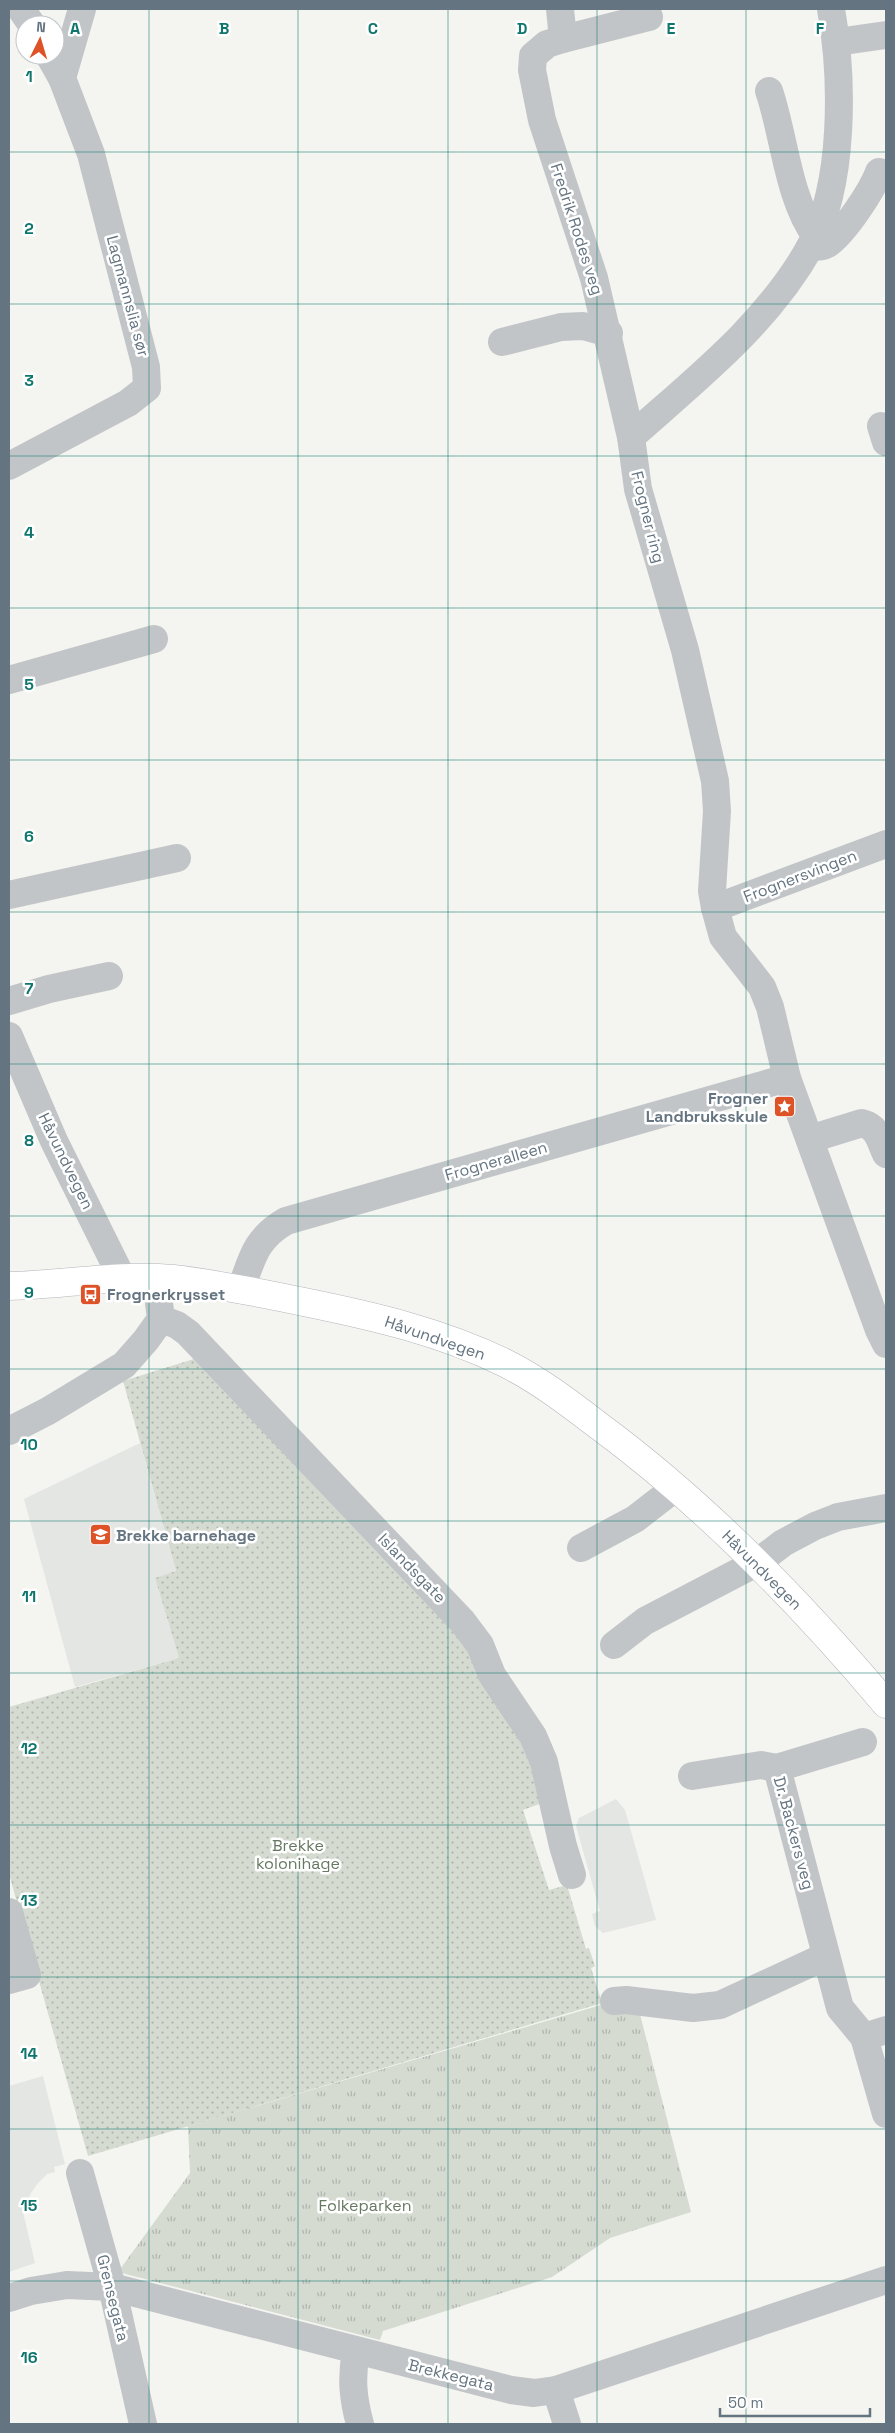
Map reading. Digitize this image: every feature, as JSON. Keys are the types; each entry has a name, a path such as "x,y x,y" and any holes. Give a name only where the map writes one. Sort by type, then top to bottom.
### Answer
{"main road":[{"name":"Håvundvegen","path":"122,1278 156,1279 241,1289 358,1314 408,1326 464,1344 507,1364 547,1388 585,1415 675,1488 758,1562 886,1704"},
{"path":"9,1286 122,1278"}],"street":[{"path":"56,66 82,9"},
{"path":"560,9 563,39"},
{"path":"631,437 726,354 767,309 813,242 832,181 838,134 840,94 837,42 831,9"},
{"name":"Fredrik Rodes veg","path":"631,437 609,333 594,278 542,120 532,70 534,56 548,44 648,17"},
{"path":"837,42 886,35"},
{"name":"Lagmannslia sør","path":"9,466 128,403 147,388 146,367 91,154 56,66"},
{"path":"769,91 797,196 810,228 813,242"},
{"path":"813,242 825,245 840,232 862,204 879,172"},
{"path":"502,342 561,327 583,326 609,333"},
{"name":"Frogner ring","path":"631,437 638,489 684,650 716,781 717,811 712,891 723,937 762,986 770,1007 787,1078 879,1330 886,1344"},
{"path":"9,680 154,639"},
{"name":"Frognersvingen","path":"715,908 886,844"},
{"path":"9,895 176,858"},
{"path":"9,1001 49,989 109,976"},
{"name":"Håvundvegen","path":"9,1036 54,1140 122,1278"},
{"name":"Frogneralleen","path":"241,1289 255,1250 272,1229 286,1221 787,1078"},
{"path":"810,1139 862,1123 870,1125 876,1130 886,1154"},
{"path":"9,1431 48,1411 124,1365 161,1319 156,1279"},
{"name":"Islandsgate","path":"161,1319 177,1325 188,1333 462,1620 480,1645 492,1675 533,1736 544,1762 563,1846 572,1875"},
{"path":"581,1548 635,1519 675,1488"},
{"path":"614,1645 645,1621 758,1562 783,1543 815,1526 856,1513 886,1508"},
{"name":"Dr. Backers veg","path":"862,1742 777,1768 840,2008 875,2034 886,2114"},
{"path":"692,1776 761,1765 777,1768"},
{"path":"9,1912 27,1975 9,1980"},
{"path":"614,2001 626,2000 693,2008 720,2005 826,1956"},
{"name":"Grensegata","path":"80,2173 112,2287 143,2424"},
{"name":"Brekkegata","path":"9,2298 31,2291 67,2285 112,2287 356,2352 511,2390 534,2393 556,2390 886,2280"},
{"path":"356,2352 352,2373 353,2400 360,2424"},
{"path":"556,2390 567,2424"}],"shaded area":[{"name":"Brekke barnehage","path":"140,1443 176,1572 155,1578 179,1658 75,1687 24,1499"},
{"path":"616,1799 625,1810 656,1920 603,1933 595,1926 592,1914 600,1911 576,1826 579,1818"},
{"path":"43,2076 65,2164 54,2167 55,2172 47,2174 38,2183 31,2193 23,2212 35,2263 9,2272 9,2086"}],"green space":[{"name":"Brekke kolonihage","path":"197,1358 469,1645 525,1738 545,1802 523,1810 549,1890 567,1885 586,1949 589,1948 595,1966 591,1968 602,2003 88,2156 9,1874 9,1707 179,1658 155,1578 176,1571 123,1381"},
{"name":"Folkeparken","path":"635,1995 691,2212 610,2238 552,2277 383,2331 380,2340 118,2272 190,2173 188,2126"}],"place":[{"name":"Frogner Landbruksskule","path":"784,1107"},
{"name":"Frognerkrysset","path":"91,1294"},
{"name":"Brekke barnehage","path":"100,1535"}]}
